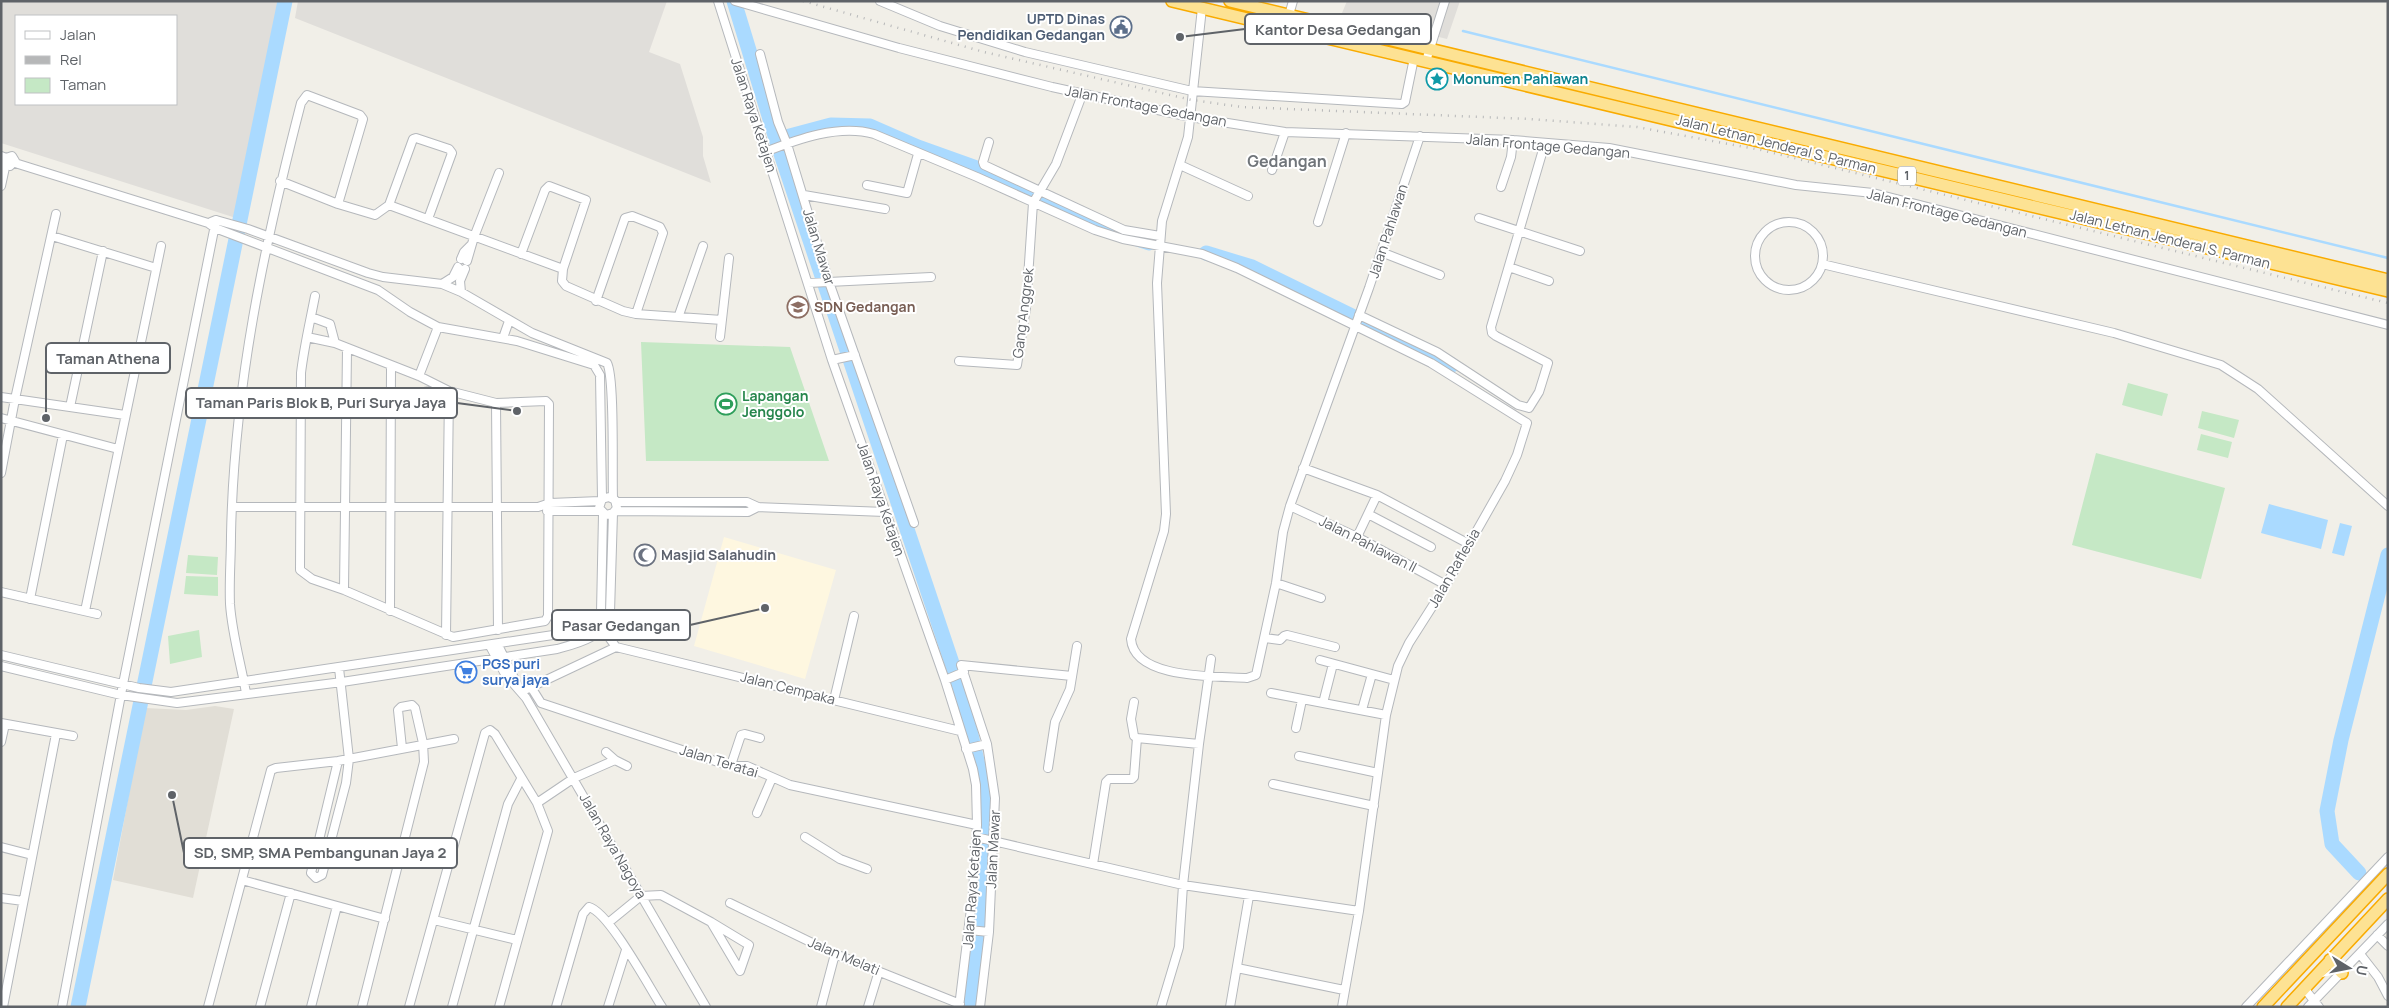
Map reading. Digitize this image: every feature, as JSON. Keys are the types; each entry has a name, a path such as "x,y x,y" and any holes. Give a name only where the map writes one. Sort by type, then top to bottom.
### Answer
{"highway":[{"name":"1","path":"1172,1 1426,61"},
{"name":"1","path":"1230,1 1429,48"},
{"name":"Jalan Letnan Jenderal S. Parman","path":"1429,48 2388,280"},
{"name":"Jalan Letnan Jenderal S. Parman","path":"1426,61 2388,292"},
{"path":"2263,1007 2388,874"},
{"path":"2287,1007 2388,899"},
{"path":"2330,960 2342,972"}],"street":[{"name":"Jalan Raya Ketajen","path":"718,1 885,512 948,679 960,731 969,748 976,785 979,837 972,930 959,1005"},
{"name":"Jalan Frontage Gedangan","path":"736,1 899,48 1082,95 1190,117 1285,132 1513,140 1609,148 1796,185 1873,193 2388,324"},
{"path":"880,1 940,26 1033,54 1192,91 1402,104 1405,102 1414,58"},
{"path":"1289,15 1293,1"},
{"path":"1426,61 1446,1"},
{"path":"1202,8 1186,150 1169,192 1162,221 1157,283 1166,514 1164,530 1134,629 1132,643 1135,652 1148,663 1172,672 1208,675"},
{"name":"Jalan Mawar","path":"760,54 784,145 804,195 827,282 914,524"},
{"path":"246,693 230,606 232,507 241,394 265,247 280,181 301,102 303,98 310,95 360,115 363,119 338,204"},
{"path":"1037,197 1056,164 1082,95"},
{"path":"768,151 830,133 861,130 978,177 1124,230 1214,258 1357,320 1434,357 1518,405 1529,408 1533,404 1548,363 1496,336 1491,330 1545,143"},
{"path":"1272,170 1285,132"},
{"path":"1318,222 1346,133"},
{"name":"Jalan Pahlawan","path":"1208,675 1248,678 1255,676 1258,669 1276,584 1283,532 1290,506 1381,252 1420,136"},
{"path":"280,181 338,204 375,215 389,205 413,139 416,138 449,148 452,153 428,220"},
{"path":"1501,187 1511,157 1513,140"},
{"path":"989,142 983,162 984,165 1037,197 1095,230 1123,239 1160,242"},
{"path":"867,185 907,193 918,154"},
{"path":"1,186 4,160 12,156 14,163 213,224 226,232 378,290 438,328 503,338 594,365 600,376 602,400 601,612 592,624 573,632 498,645 168,692 139,688 1,655"},
{"path":"1180,165 1248,196"},
{"path":"461,292 460,281 463,264 498,173"},
{"path":"522,254 546,187 584,198 586,202 563,269 562,281 566,286 596,300 636,314 679,315 722,320"},
{"path":"804,195 885,209"},
{"name":"Gang Anggrek","path":"959,361 1017,365 1026,308 1037,197"},
{"path":"389,205 563,269"},
{"path":"1,473 10,421 56,214"},
{"path":"596,300 625,218 632,216 660,227 662,233 636,314"},
{"path":"1479,218 1580,251"},
{"path":"1793,222 1805,226 1818,239 1823,251 1822,264 1816,276 1807,284 1795,289 1782,289 1770,284 1761,275 1756,263 1755,250 1760,238 1768,228 1780,223 1793,222"},
{"path":"1,666 121,695 151,700 182,702 342,682 570,645 590,637 603,629 607,622 610,612 612,579 614,506 610,373 607,363 509,321 461,292 442,284 383,277 316,255 248,229 228,223 213,224"},
{"path":"62,1007 122,684 213,224"},
{"path":"52,236 156,268"},
{"path":"85,611 161,246"},
{"path":"679,315 703,246"},
{"path":"70,407 103,251"},
{"path":"1381,252 1440,275"},
{"path":"313,264 316,255"},
{"path":"720,337 729,258"},
{"path":"442,284 453,276 463,264"},
{"path":"1822,264 2114,333 2221,365 2258,389 2388,506"},
{"path":"1509,267 1549,281"},
{"path":"810,283 931,276"},
{"path":"378,290 383,277"},
{"path":"307,336 335,343 419,376 447,390 496,403 542,399 549,404 550,513 547,618 542,622 460,638 446,635 312,578 300,570 301,373 307,336 316,296"},
{"path":"311,317 330,324 335,343"},
{"name":"Jalan Raflesia","path":"1342,1007 1359,911 1386,715 1394,680 1402,656 1409,643 1446,584 1518,455 1527,423 1434,357 1357,320"},
{"path":"503,338 509,321"},
{"path":"419,376 438,328"},
{"path":"344,590 347,348"},
{"path":"834,360 854,355"},
{"path":"390,611 391,366"},
{"path":"391,397 447,390"},
{"path":"446,635 447,390"},
{"path":"1,398 126,415"},
{"path":"602,400 611,400"},
{"path":"496,403 498,630"},
{"path":"1,418 118,449"},
{"path":"30,599 63,435"},
{"path":"1303,468 1377,495 1469,544"},
{"path":"1357,537 1377,495"},
{"path":"232,507 538,507 550,503 601,500 614,506 672,512 748,512 758,507"},
{"path":"538,507 550,513 602,513 614,506 673,502 747,502 758,507 885,512"},
{"path":"672,512 673,502"},
{"name":"Jalan Pahlawan II","path":"1290,506 1357,537 1446,584"},
{"path":"1368,514 1431,547"},
{"path":"602,580 612,579"},
{"path":"1276,584 1321,598"},
{"path":"1,592 97,614"},
{"path":"834,700 854,616"},
{"path":"603,629 616,647"},
{"path":"1265,638 1280,640 1287,635 1335,647"},
{"name":"Jalan Raya Nagoya","path":"498,645 517,686 574,778 706,1007"},
{"name":"Jalan Raya Nagoya","path":"490,646 505,674 517,686"},
{"path":"1048,768 1055,722 1059,709 1068,695 1077,646"},
{"name":"Jalan Cempaka","path":"616,647 960,731"},
{"name":"Jalan Teratai","path":"616,647 529,688 542,703 731,765 747,766 790,785 977,825"},
{"path":"1161,1007 1179,947 1183,885 1199,744 1208,675 1212,659"},
{"path":"1320,660 1394,680"},
{"path":"1323,703 1332,664"},
{"path":"338,761 311,873 316,878 322,876 346,783 349,759 339,668"},
{"path":"948,679 961,670 1072,676"},
{"name":"Jalan Mawar","path":"961,670 985,744 996,798 988,932 980,1007"},
{"path":"1362,710 1372,674"},
{"path":"182,702 183,690"},
{"path":"1271,693 1386,715"},
{"path":"1296,728 1302,700"},
{"path":"1134,702 1132,728 1134,736 1199,744"},
{"path":"362,1007 424,764 423,743 415,708 410,705 400,707 397,712 402,748"},
{"path":"1,742 3,723 72,736"},
{"path":"409,1007 485,733 488,731 495,734 537,803 548,829 499,1007"},
{"path":"3,1007 56,734"},
{"path":"731,765 742,735 760,738"},
{"path":"1093,864 1106,782 1109,778 1134,778 1138,738"},
{"path":"208,1007 271,770 338,761 423,743 454,739"},
{"path":"969,748 985,744"},
{"path":"606,752 615,760 627,766"},
{"path":"1299,756 1378,773"},
{"path":"537,803 574,778 615,760"},
{"path":"757,812 772,778"},
{"path":"452,1007 508,804 521,779"},
{"path":"333,781 346,783"},
{"path":"1273,784 1374,806"},
{"path":"805,837 840,859 867,869"},
{"path":"979,837 1183,885 1359,911"},
{"path":"1,847 32,855"},
{"path":"314,858 326,861"},
{"path":"2246,1007 2385,860"},
{"path":"242,880 385,919"},
{"path":"260,1007 291,893"},
{"path":"608,923 641,896 661,895 711,922 749,945 740,971 738,971 711,922"},
{"path":"1230,1007 1249,896"},
{"path":"1,898 23,901"},
{"name":"Jalan Melati","path":"730,903 835,954 959,1005"},
{"path":"311,1007 337,906"},
{"path":"556,1007 585,910 588,907 592,907 608,923 662,1007"},
{"path":"434,920 517,940"},
{"path":"2308,1007 2317,1003 2342,972 2388,924"},
{"path":"972,930 988,932"},
{"path":"2377,935 2388,946"},
{"path":"608,1007 626,950"},
{"path":"821,1007 835,954"},
{"path":"2360,954 2378,977 2388,996"},
{"path":"1238,968 1344,990"},
{"path":"868,1007 879,971"},
{"path":"2304,988 2317,1003"}],"shaded area":[{"path":"1,1 282,1 236,218 1,143"},
{"path":"298,1 667,1 649,52 680,64 703,137 703,156 711,183 295,18"},
{"path":"1347,1 1460,1 1447,39 1342,13"},
{"path":"724,537 836,570 805,679 694,646"},
{"path":"215,706 234,709 193,898 113,880 145,708 186,710"}],"green space":[{"name":"Lapangan Jenggolo","path":"641,342 790,347 829,461 646,461"},
{"path":"2128,383 2168,394 2162,416 2122,405"},
{"path":"2202,411 2239,420 2234,438 2198,428"},
{"path":"2201,434 2232,442 2228,458 2197,450"},
{"path":"2096,453 2225,488 2201,579 2072,545"},
{"path":"188,555 218,557 217,575 186,573"},
{"path":"186,576 218,577 218,596 184,594"},
{"path":"199,630 202,657 170,664 168,636"}],"water":[{"path":"2269,504 2328,520 2321,549 2261,533"},
{"path":"2340,523 2352,526 2344,556 2332,553"}],"waterway":[{"path":"78,1007 285,1"},
{"path":"734,1 776,139 960,687 984,791 978,939 970,1007"},
{"path":"1463,31 2388,258"},
{"path":"786,137 831,125 870,126 918,147 974,167 1108,229 1149,243"},
{"path":"1206,253 1252,267 1452,365"},
{"path":"2359,873 2332,844 2327,811 2341,740 2388,555"}],"railway":[{"path":"803,1 984,52 1192,100 1242,107 1529,119 1637,127 1761,150 2388,303"}],"place":[{"name":"UPTD Dinas Pendidikan Gedangan","path":"1121,27"},
{"name":"Kantor Desa Gedangan","path":"1180,37"},
{"name":"Monumen Pahlawan","path":"1437,79"},
{"name":"SDN Gedangan","path":"798,307"},
{"name":"Lapangan Jenggolo","path":"726,404"},
{"name":"Taman Paris Blok B, Puri Surya Jaya","path":"517,411"},
{"name":"Taman Athena","path":"46,418"},
{"name":"Masjid Salahudin","path":"645,555"},
{"name":"Pasar Gedangan","path":"765,608"},
{"name":"PGS puri surya jaya","path":"466,672"},
{"name":"SD, SMP, SMA Pembangunan Jaya 2","path":"172,795"}],"district":[{"name":"Gedangan","path":"1287,161"}]}
